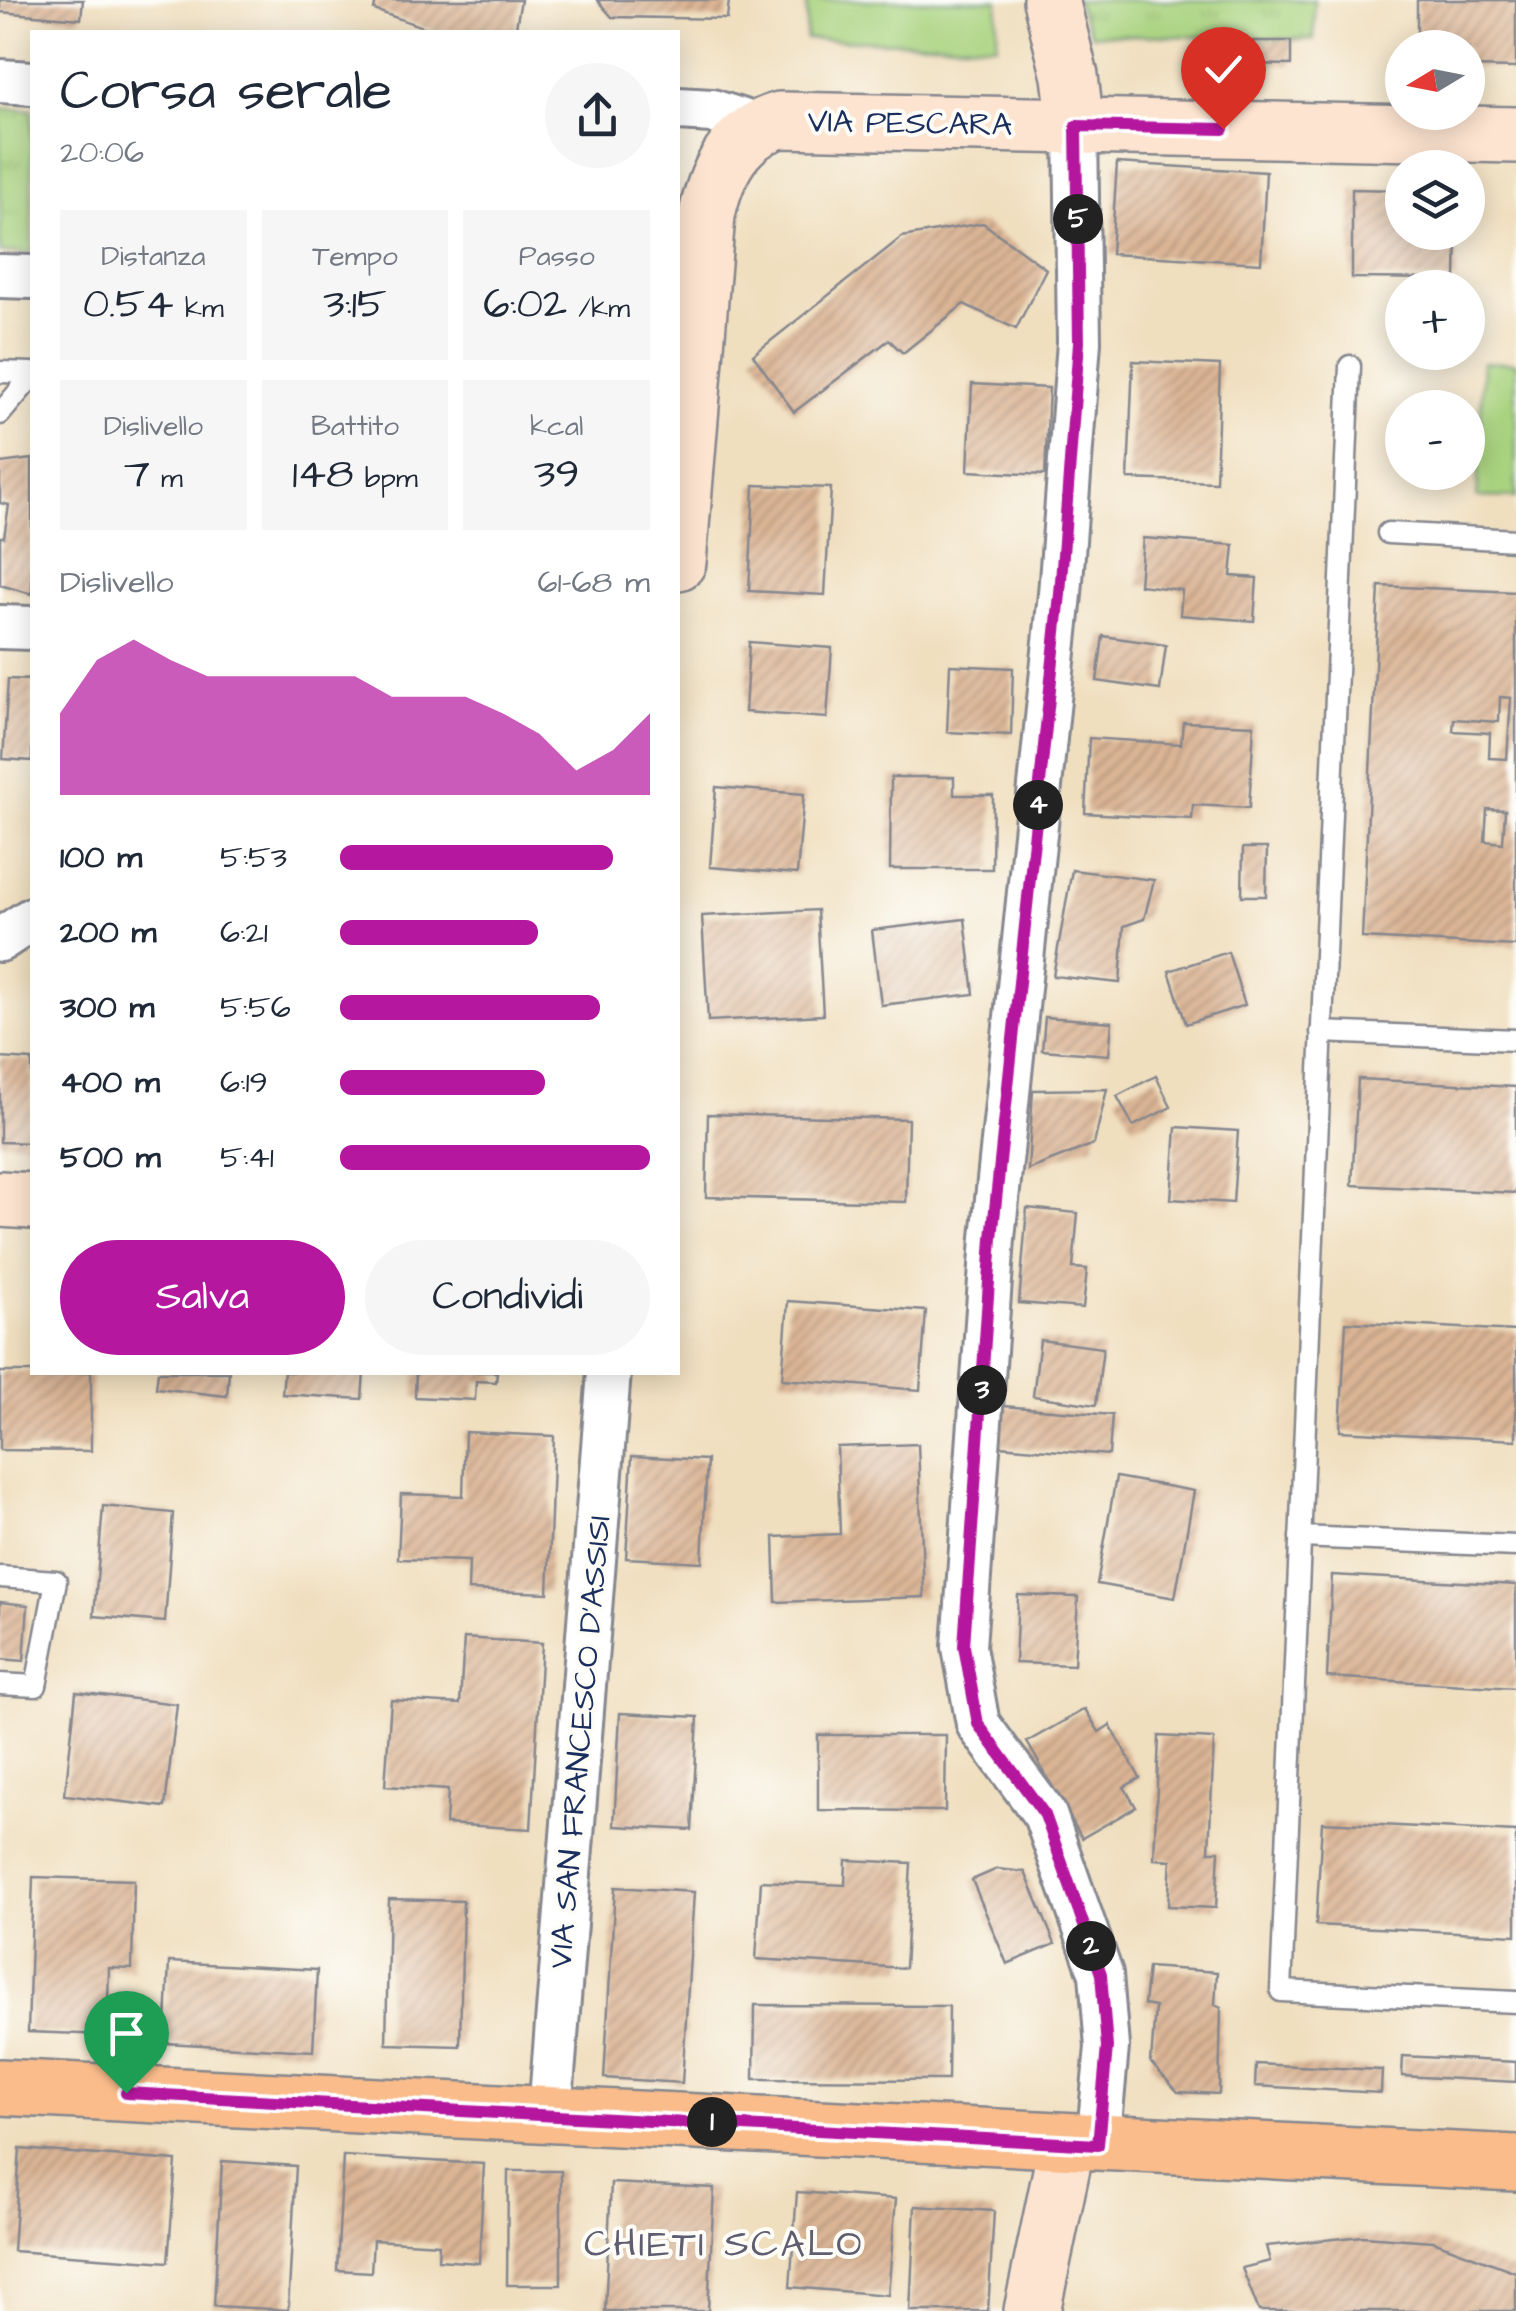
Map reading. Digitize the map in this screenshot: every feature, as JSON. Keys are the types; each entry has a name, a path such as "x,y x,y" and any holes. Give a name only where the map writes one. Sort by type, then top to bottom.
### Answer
{"main road":[{"path":"0,2087 1516,2163"}],"street":[{"path":"1032,2311 1107,2047 1101,1974 1045,1815 978,1724 964,1646 992,1238 1060,594 1079,342 1076,126 1070,76 1050,0"},
{"path":"0,81 30,83"},
{"path":"680,109 712,111 758,126 722,169 707,215 680,538"},
{"name":"VIA PESCARA","path":"758,126 780,120 1516,135"},
{"path":"0,276 30,277"},
{"path":"0,627 30,628"},
{"path":"0,940 30,920"},
{"path":"0,1200 30,1201"},
{"name":"VIA SAN FRANCESCO D'ASSISI","path":"550,2112 610,1375"}],"lane":[{"path":"1350,366 1280,1992 1516,2002"},
{"path":"0,372 30,374"},
{"path":"0,414 30,376"},
{"path":"1388,533 1516,540"},
{"path":"1322,1032 1516,1040"},
{"path":"1300,1537 1516,1546"},
{"path":"0,1576 56,1582 36,1686 0,1684"}],"green space":[{"path":"807,0 998,0 997,45 806,39"},
{"path":"1075,0 1314,0 1314,40 1091,34"},
{"path":"0,108 30,110 30,253 0,252"},
{"path":"1485,362 1516,363 1516,498 1477,497 1477,490 1485,490 1485,390 1482,390"}],"building":[{"path":"0,0 83,0 81,19 0,12"},
{"path":"376,0 521,0 515,30 431,30 374,10"},
{"path":"597,0 729,0 727,19 612,17"},
{"path":"1417,0 1516,0 1516,68 1485,67 1485,30 1417,30"},
{"path":"1253,41 1291,41 1291,65 1252,64"},
{"path":"1117,163 1266,172 1261,263 1111,254"},
{"path":"1352,189 1385,190 1385,250 1457,250 1456,270 1385,270 1385,278 1352,278"},
{"path":"983,223 1046,269 1016,329 964,304 903,353 889,340 794,412 753,355 902,237"},
{"path":"1133,361 1220,365 1216,482 1128,479"},
{"path":"972,384 1049,388 1045,475 968,471"},
{"path":"30,459 30,593 0,585 0,537 4,537 9,505 0,503 0,463"},
{"path":"754,485 831,488 825,595 749,591"},
{"path":"1143,538 1234,545 1231,576 1257,578 1254,621 1180,615 1182,590 1139,585"},
{"path":"1379,586 1516,592 1516,946 1362,938","holes":["1500,697 1511,698 1507,759 1489,758 1490,733 1453,731 1454,719 1499,722","1487,809 1505,810 1503,843 1485,841"]},
{"path":"1103,636 1166,645 1160,690 1097,681"},
{"path":"749,642 832,648 827,718 745,712"},
{"path":"950,665 1013,668 1011,735 947,732"},
{"path":"8,679 30,680 30,761 3,759"},
{"path":"1183,722 1254,725 1249,808 1193,805 1192,819 1085,813 1089,738 1181,744"},
{"path":"891,777 954,777 954,795 993,795 992,869 890,869"},
{"path":"716,787 804,794 797,874 710,867"},
{"path":"1243,848 1267,848 1266,896 1242,896"},
{"path":"1072,870 1154,880 1144,919 1124,926 1120,983 1053,976"},
{"path":"817,910 823,1015 708,1021 702,916"},
{"path":"965,919 974,994 881,1005 872,930"},
{"path":"1228,952 1245,1005 1186,1024 1169,971"},
{"path":"1045,1017 1112,1022 1109,1055 1042,1050"},
{"path":"0,1058 30,1060 30,1143 0,1142"},
{"path":"1156,1076 1171,1107 1133,1126 1117,1096"},
{"path":"1358,1079 1516,1087 1516,1193 1352,1185"},
{"path":"1107,1089 1094,1144 1028,1170 1033,1090"},
{"path":"708,1114 908,1119 906,1202 706,1197"},
{"path":"1176,1127 1238,1131 1233,1203 1171,1199"},
{"path":"1027,1208 1078,1213 1073,1268 1087,1269 1083,1308 1019,1303"},
{"path":"788,1301 926,1311 920,1390 782,1379"},
{"path":"1346,1322 1516,1331 1516,1440 1340,1431"},
{"path":"1040,1340 1103,1348 1096,1405 1033,1396"},
{"path":"0,1372 91,1375 91,1451 0,1450"},
{"path":"158,1375 229,1375 227,1396 156,1388"},
{"path":"284,1375 364,1375 362,1399 282,1394"},
{"path":"416,1375 497,1375 496,1382 476,1381 475,1400 415,1397"},
{"path":"1003,1406 1112,1415 1109,1455 1000,1446"},
{"path":"465,1432 554,1436 548,1593 468,1590 469,1561 398,1559 401,1494 463,1496"},
{"path":"918,1444 924,1597 776,1602 774,1537 840,1534 837,1447"},
{"path":"632,1456 707,1460 702,1562 626,1558"},
{"path":"1116,1477 1194,1491 1175,1598 1097,1584"},
{"path":"103,1506 173,1513 165,1622 94,1616"},
{"path":"1332,1575 1516,1585 1516,1688 1327,1677"},
{"path":"1018,1595 1078,1597 1074,1665 1015,1663"},
{"path":"0,1602 28,1605 24,1661 0,1659"},
{"path":"464,1638 542,1643 531,1829 446,1824 448,1790 385,1786 391,1700 460,1704"},
{"path":"76,1692 177,1704 165,1807 65,1795"},
{"path":"1085,1709 1099,1732 1110,1725 1140,1778 1124,1787 1136,1807 1082,1838 1027,1742"},
{"path":"620,1713 698,1717 692,1830 614,1826"},
{"path":"818,1735 946,1735 945,1811 818,1810"},
{"path":"1159,1736 1214,1739 1209,1851 1219,1851 1216,1908 1168,1906 1171,1860 1154,1859"},
{"path":"1322,1822 1516,1832 1516,1935 1316,1925"},
{"path":"846,1860 911,1863 905,1968 756,1959 761,1881 845,1885"},
{"path":"997,1869 1025,1872 1055,1944 1007,1964 972,1880"},
{"path":"33,1877 134,1880 132,1969 109,1968 107,2035 28,2032"},
{"path":"615,1887 694,1892 682,2083 604,2078"},
{"path":"389,1899 463,1901 460,2046 386,2044"},
{"path":"169,1962 317,1970 313,2051 165,2043"},
{"path":"1148,1967 1217,1972 1215,2005 1221,2008 1219,2094 1178,2092 1151,2063 1155,2007 1144,2005"},
{"path":"755,2005 949,2006 948,2080 754,2079"},
{"path":"1403,2056 1516,2062 1516,2082 1402,2076"},
{"path":"1256,2064 1382,2070 1381,2093 1255,2086"},
{"path":"20,2149 176,2161 168,2262 13,2251"},
{"path":"343,2156 484,2164 479,2263 438,2260 439,2244 373,2240 371,2272 337,2270"},
{"path":"222,2161 296,2166 288,2310 214,2306"},
{"path":"508,2171 561,2171 561,2285 507,2285"},
{"path":"611,2183 714,2188 708,2311 605,2311"},
{"path":"797,2192 896,2199 888,2295 790,2287"},
{"path":"915,2206 994,2211 988,2311 910,2311"},
{"path":"1363,2236 1433,2241 1516,2272 1516,2311 1259,2311 1242,2268 1270,2261 1266,2246"}],"district":[{"name":"CHIETI SCALO","path":"724,2243"}],"route":[{"path":"126,2093 502,2110 1098,2145 1107,2047 1101,1974 1045,1815 978,1724 964,1646 992,1238 1060,594 1079,342 1076,126 1223,129"}]}
